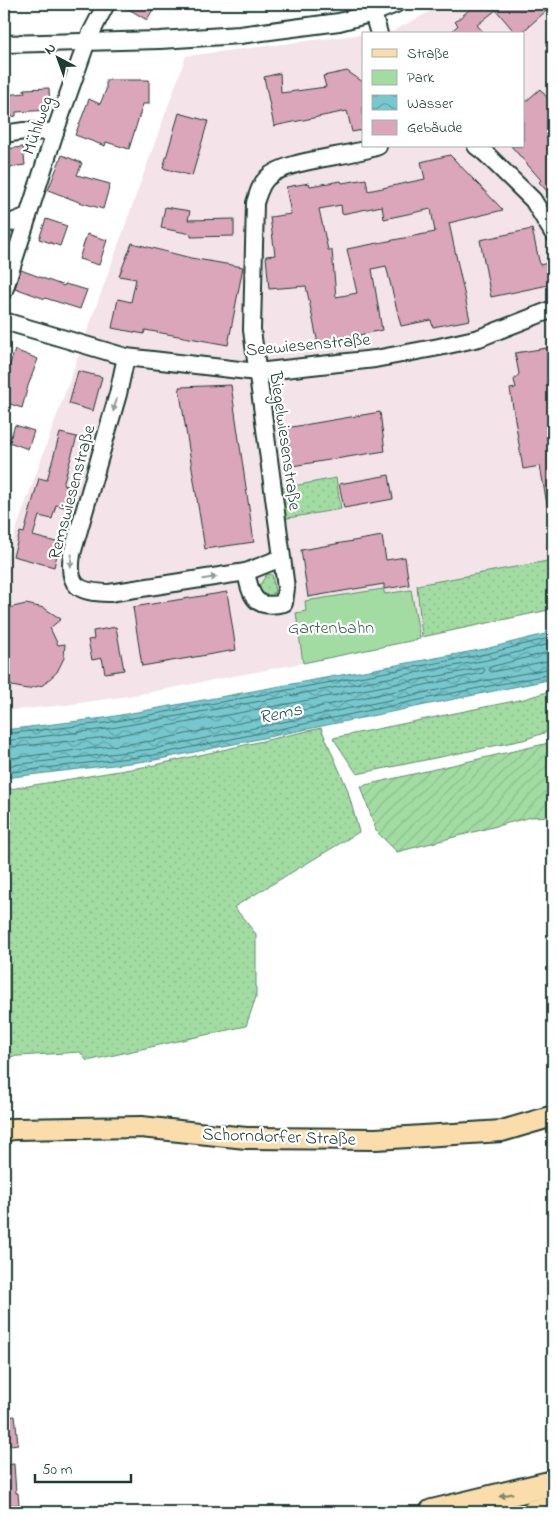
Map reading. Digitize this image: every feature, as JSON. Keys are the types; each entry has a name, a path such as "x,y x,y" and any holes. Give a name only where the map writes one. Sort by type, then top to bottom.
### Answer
{"highway":[{"path":"432,1512 553,1483"},
{"path":"534,1512 553,1507"}],"main road":[{"name":"Schorndorfer Straße","path":"4,1131 13,1129 141,1127 246,1138 376,1139 502,1131 553,1116"}],"street":[{"name":"Mühlweg","path":"4,291 55,132 87,41 106,4"},
{"path":"4,44 152,40 240,35 339,22 373,13 396,4"},
{"path":"373,13 378,32"},
{"path":"4,134 24,131 55,132"},
{"name":"Biegelwiesenstraße","path":"246,572 250,590 256,600 265,605 272,606 284,603 286,588 252,330 256,203 259,189 268,178 281,168 369,148"},
{"path":"479,148 533,200 553,233"},
{"path":"4,225 28,216"},
{"name":"Seewiesenstraße","path":"4,321 126,357 257,372 376,359 439,347 479,338 553,309"},
{"name":"Remswiesenstraße","path":"126,357 118,394 72,554 70,566 72,580 81,588 92,592 109,593 246,572"},
{"path":"246,572 281,558"}],"shaded area":[{"path":"444,4 553,4 553,610 303,663 135,695 66,705 4,711 4,563 186,56 362,34 362,148 524,148 524,32 385,32 393,31"}],"green space":[{"path":"336,478 341,509 282,519 277,489"},
{"path":"553,560 553,609 422,637 417,585"},
{"path":"267,574 272,575 275,591 271,598 265,599 257,589"},
{"name":"Gartenbahn","path":"383,589 385,594 411,590 420,639 303,663 296,613 306,611 305,601"},
{"path":"553,690 553,730 523,740 357,774 333,738 524,699"},
{"path":"321,728 347,788 359,832 234,907 256,934 256,997 246,1026 87,1061 80,1052 4,1057 4,790 155,765"},
{"path":"553,742 553,816 531,817 397,852 376,831 361,786"}],"water":[{"name":"Rems","path":"553,632 553,679 155,760 4,778 4,730 104,718 485,649"}],"building":[{"path":"120,4 156,4 147,20"},
{"path":"476,4 553,4 522,32 514,32 496,10 477,25 483,32 451,32 458,25 455,22"},
{"path":"347,71 362,81 362,130 352,132 347,111 274,126 264,77 280,73 281,93 326,87 323,76"},
{"path":"106,80 149,80 149,104 143,104 129,149 106,142 105,146 75,135 89,99 100,104 106,90"},
{"path":"49,88 50,110 16,112 16,116 4,118 4,95 25,93 24,89"},
{"path":"540,89 553,105 553,198 539,182 541,180 513,148 524,148 524,103"},
{"path":"179,113 208,121 192,176 163,168"},
{"path":"23,147 25,165 4,168 4,149"},
{"path":"62,155 82,163 77,175 110,184 103,209 48,190"},
{"path":"450,155 503,210 449,223 470,320 433,327 431,320 401,326 386,266 372,269 382,330 318,344 306,286 269,289 266,256 275,255 270,217 291,214 286,187 309,183 310,186 366,179 368,191 425,179 421,162","holes":["341,205 342,214 382,206 384,219 431,209 435,232 347,249 357,293 336,297 332,250 328,250 319,209"]},
{"path":"165,207 190,211 188,220 234,219 234,236 191,237 191,234 161,228"},
{"path":"46,219 67,226 60,246 39,239"},
{"path":"532,229 540,265 548,263 553,284 491,297 480,240"},
{"path":"87,234 107,240 99,265 79,259"},
{"path":"132,243 191,258 243,267 228,345 145,330 144,334 112,328 118,299 131,302 136,279 119,276"},
{"path":"21,270 64,286 65,284 87,290 80,309 15,288"},
{"path":"553,347 553,509 548,510 540,466 523,469 510,389 516,388 514,380 519,374 515,353"},
{"path":"15,350 38,359 22,408 4,402 4,380"},
{"path":"78,371 102,377 93,411 69,404"},
{"path":"231,385 254,542 205,549 179,387"},
{"path":"380,412 385,451 292,466 286,428"},
{"path":"15,425 34,431 28,449 9,442"},
{"path":"60,433 77,437 63,485 75,488 69,508 56,505 52,519 39,516 33,536 60,543 54,567 13,556 20,532 24,533 39,478 47,480"},
{"path":"389,475 393,499 344,508 339,484"},
{"path":"382,536 386,560 405,557 409,585 384,589 384,584 308,597 301,550"},
{"path":"227,592 236,650 142,666 133,607"},
{"path":"26,604 44,608 61,619 50,628 58,645 65,644 64,658 57,672 43,685 27,689 12,686 4,680 4,609"},
{"path":"116,627 124,670 105,673 102,658 92,660 88,640 94,639 93,631"},
{"path":"15,1416 18,1444 4,1446 4,1417"},
{"path":"14,1464 16,1493 18,1493 19,1505 4,1506 4,1465"}]}
